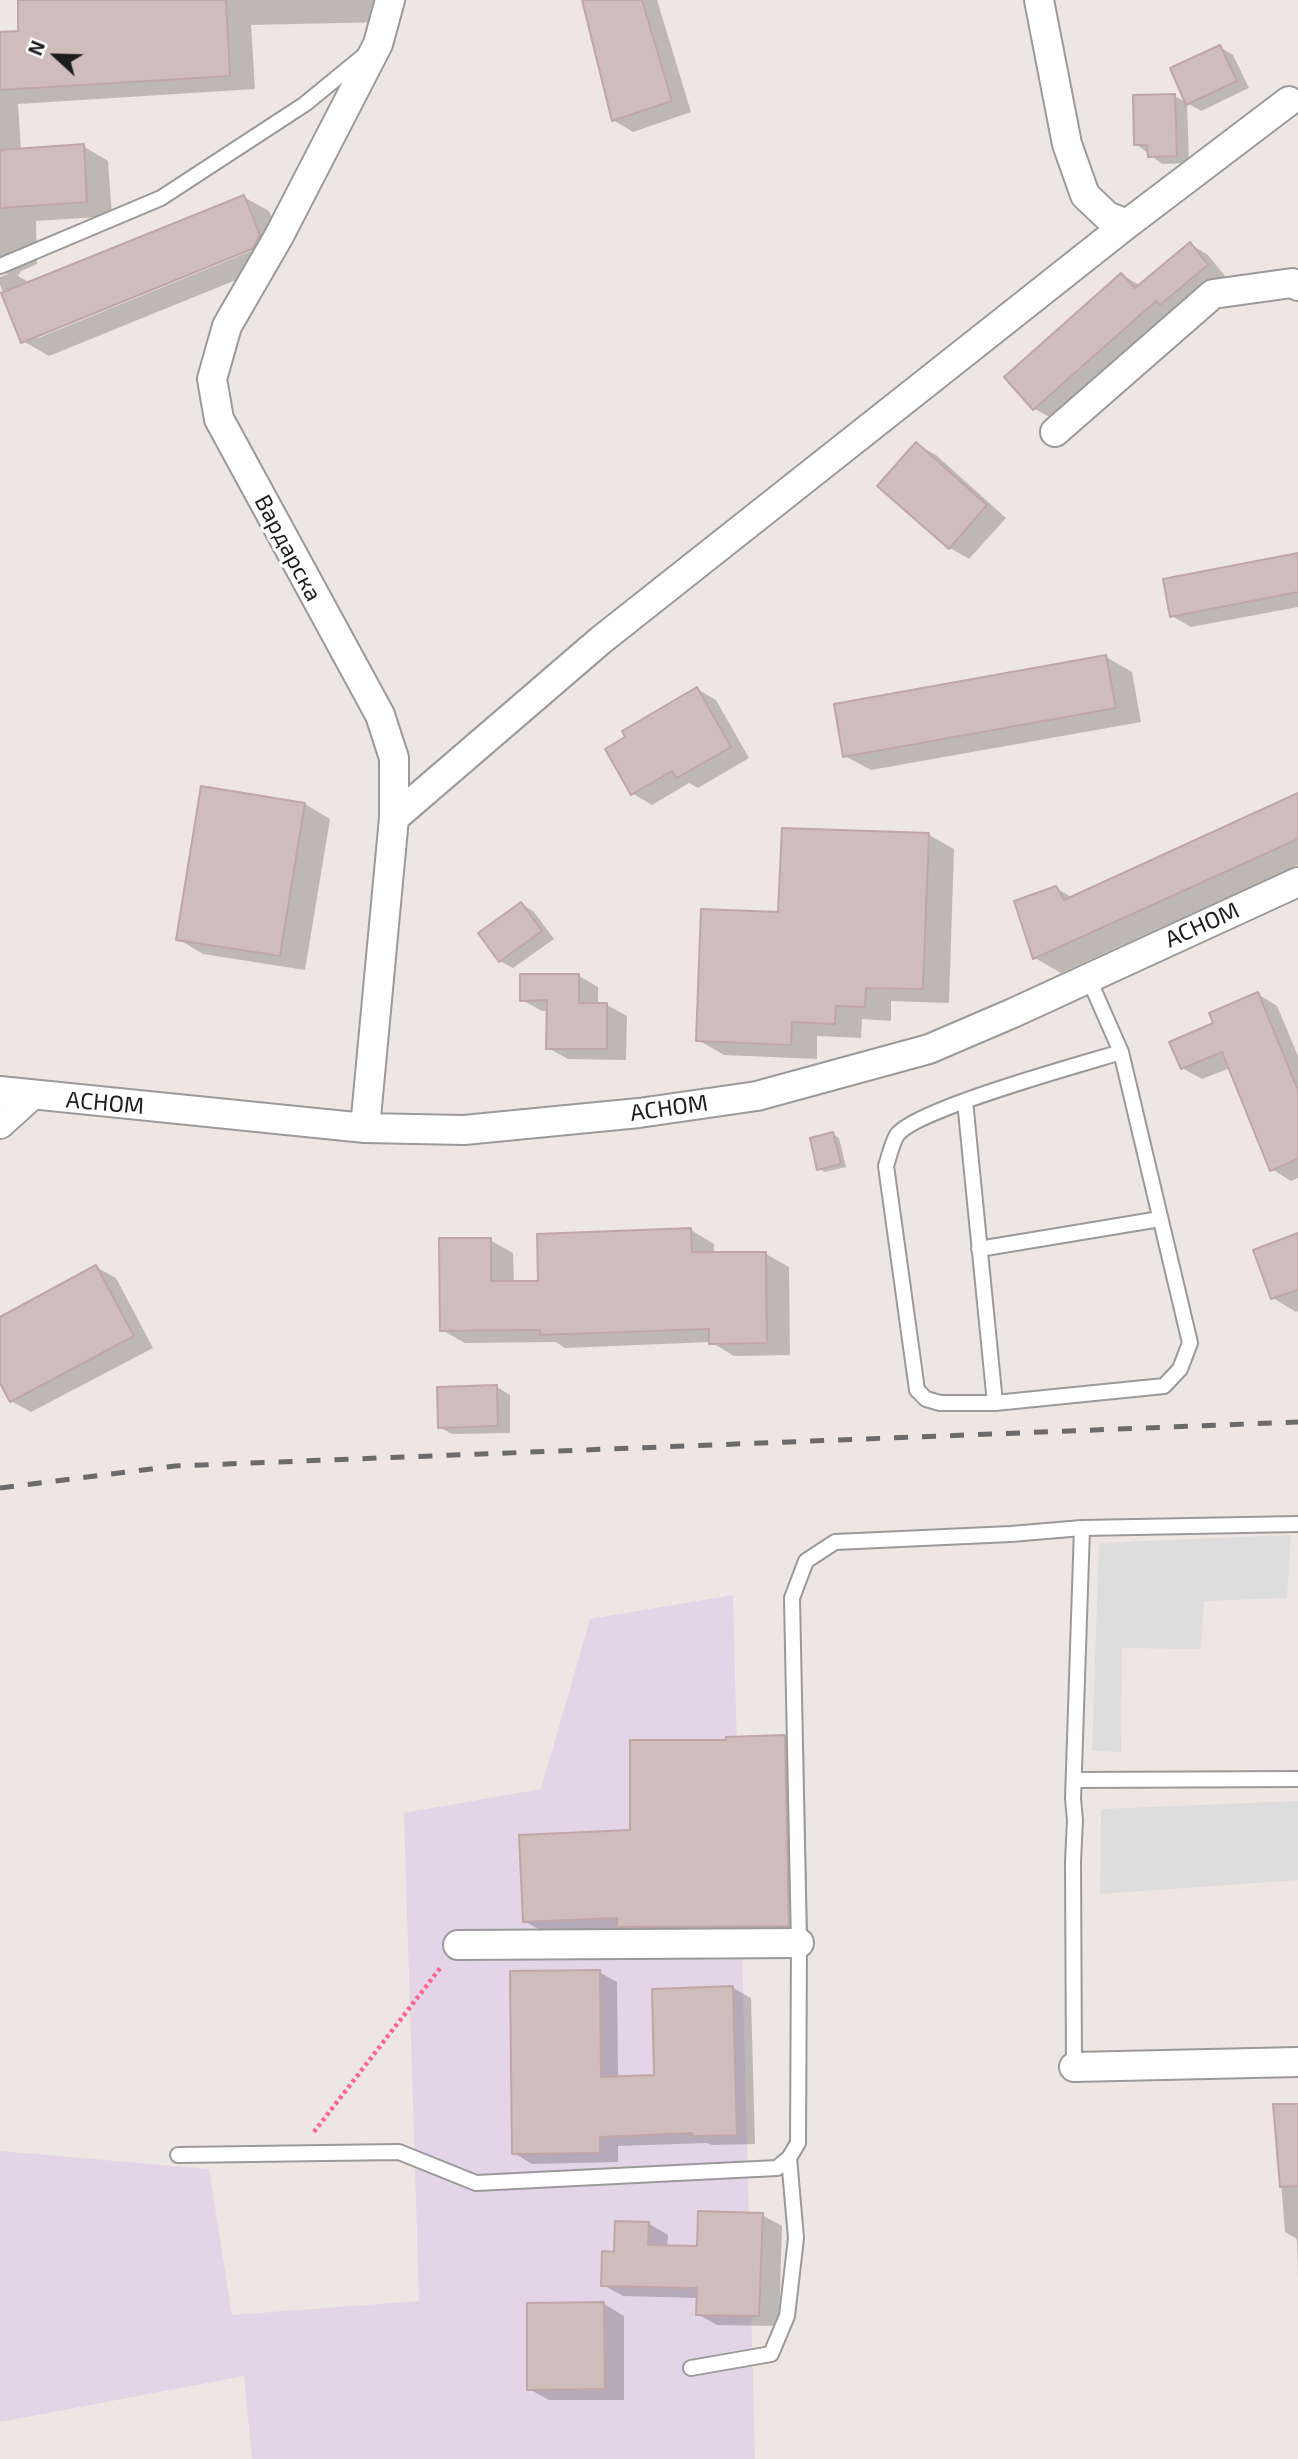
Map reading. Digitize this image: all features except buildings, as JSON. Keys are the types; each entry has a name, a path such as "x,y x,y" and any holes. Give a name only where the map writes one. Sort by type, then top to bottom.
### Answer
{"street":[{"name":"Вардарска","path":"366,1128 394,818 394,758 380,715 219,419 212,379 227,326 279,236 378,44 390,0"},
{"path":"1039,0 1067,144 1085,195 1107,216 1127,224"},
{"path":"394,818 611,631 1127,224 1289,101"},
{"path":"1055,432 1213,294 1292,283 1298,286"},
{"name":"АСНОМ","path":"0,1091 366,1128 464,1130 639,1113 757,1096 929,1049 1298,882"},
{"path":"0,1124 31,1096"},
{"path":"458,1945 799,1943"},
{"path":"1074,2067 1298,2062"}],"lane":[{"path":"0,266 162,198 305,104 378,44"},
{"path":"1088,977 1121,1052 1190,1343 1180,1369 1164,1386 995,1403 940,1403 926,1399 916,1390 886,1166 898,1134 926,1117 965,1101 1121,1052"},
{"path":"965,1101 995,1403"},
{"path":"979,1249 1160,1219"},
{"path":"178,2155 400,2152 476,2183 777,2168 789,2158 798,2143 799,1943 792,1598 806,1561 835,1542 1082,1528 1298,1524"},
{"path":"1074,2067 1073,1848 1082,1528"},
{"path":"1075,1780 1298,1779"},
{"path":"691,2368 771,2354 787,2316 796,2238 789,2158"}],"path":[{"path":"298,2152 458,1945"}],"shaded area":[{"path":"1291,1535 1287,1598 1204,1601 1201,1649 1122,1648 1121,1752 1092,1751 1099,1543"},
{"path":"733,1595 755,2459 252,2459 244,2376 0,2422 0,2151 209,2169 232,2315 419,2301 404,1813 541,1789 590,1619"},
{"path":"1298,1801 1298,1880 1100,1894 1101,1809"}],"railway":[{"path":"0,1488 175,1466 1298,1422"}]}
